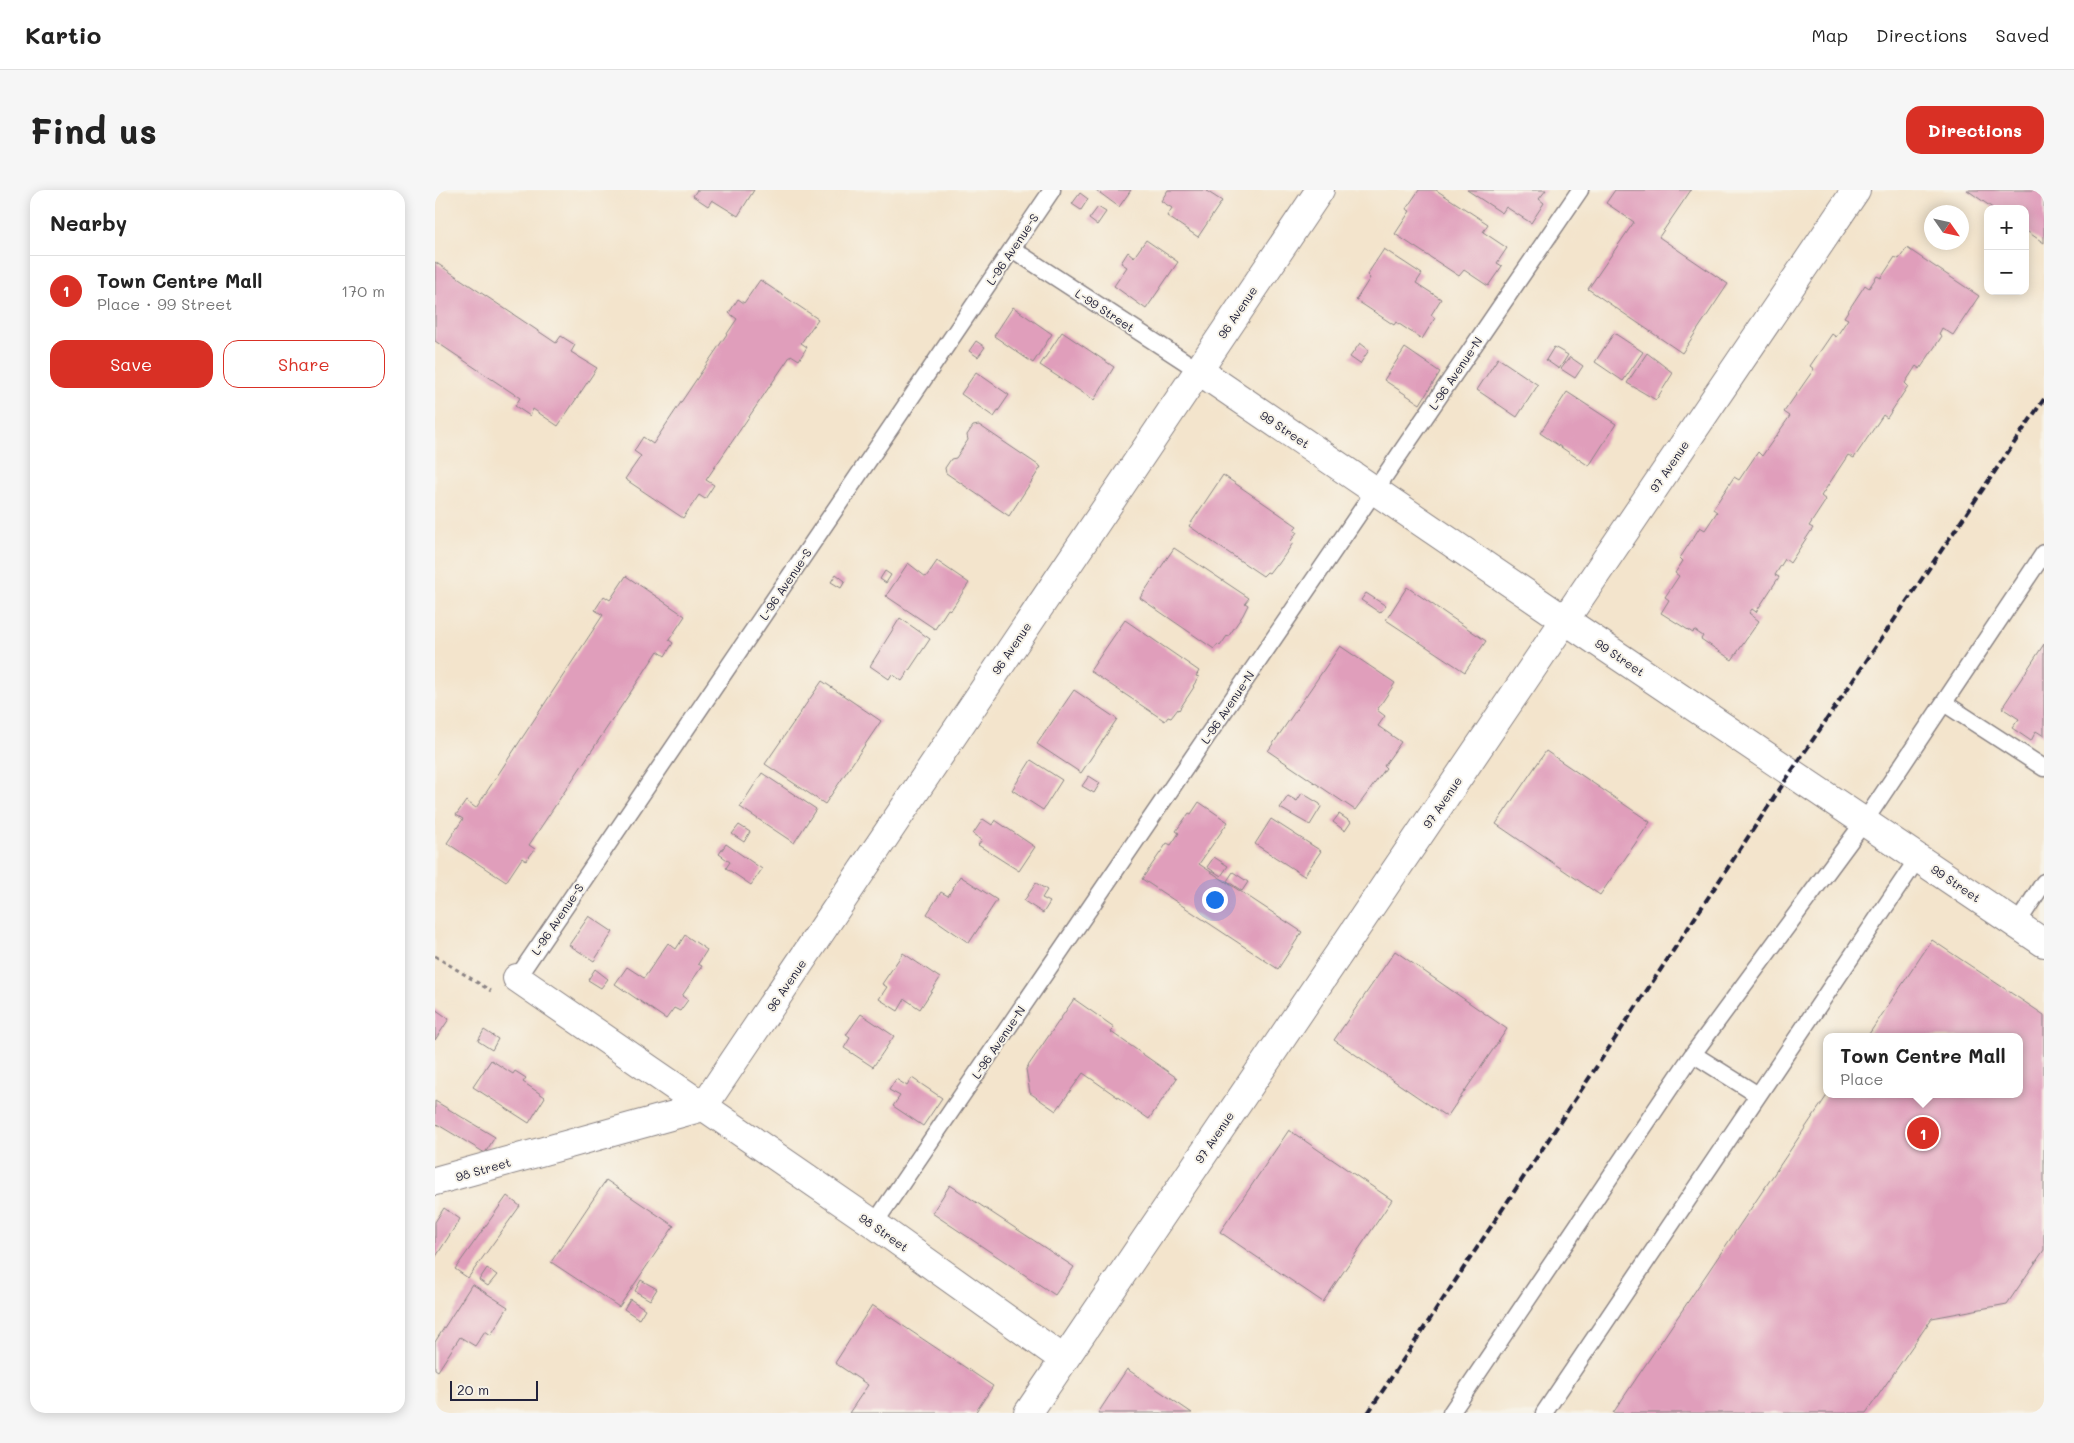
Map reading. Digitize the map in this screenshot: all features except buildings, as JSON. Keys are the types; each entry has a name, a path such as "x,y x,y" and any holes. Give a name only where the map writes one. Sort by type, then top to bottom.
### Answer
{"street":[{"name":"96 Avenue","path":"703,1107 1320,190"},
{"name":"97 Avenue","path":"1028,1413 1856,190"},
{"name":"99 Street","path":"1198,370 1565,620 2044,942"},
{"name":"98 Street","path":"517,978 874,1224 1063,1359"},
{"name":"98 Street","path":"440,1177 703,1107"}],"lane":[{"name":"L-96 Avenue-S","path":"517,978 1053,190"},
{"name":"L-96 Avenue-N","path":"874,1224 1580,190"},
{"name":"L-99 Street","path":"1012,249 1198,370"},
{"path":"1451,1413 1693,1054 1864,822 2044,553"},
{"path":"1944,703 2044,768"},
{"path":"1544,1413 1918,858"},
{"path":"2017,924 2044,882"},
{"path":"1693,1054 1758,1095"}],"path":[{"path":"435,956 503,998 517,978"}],"railway":[{"path":"1368,1413 1791,772 2044,399"}],"place":[{"name":"Town Centre Mall","path":"1923,1133"}]}
